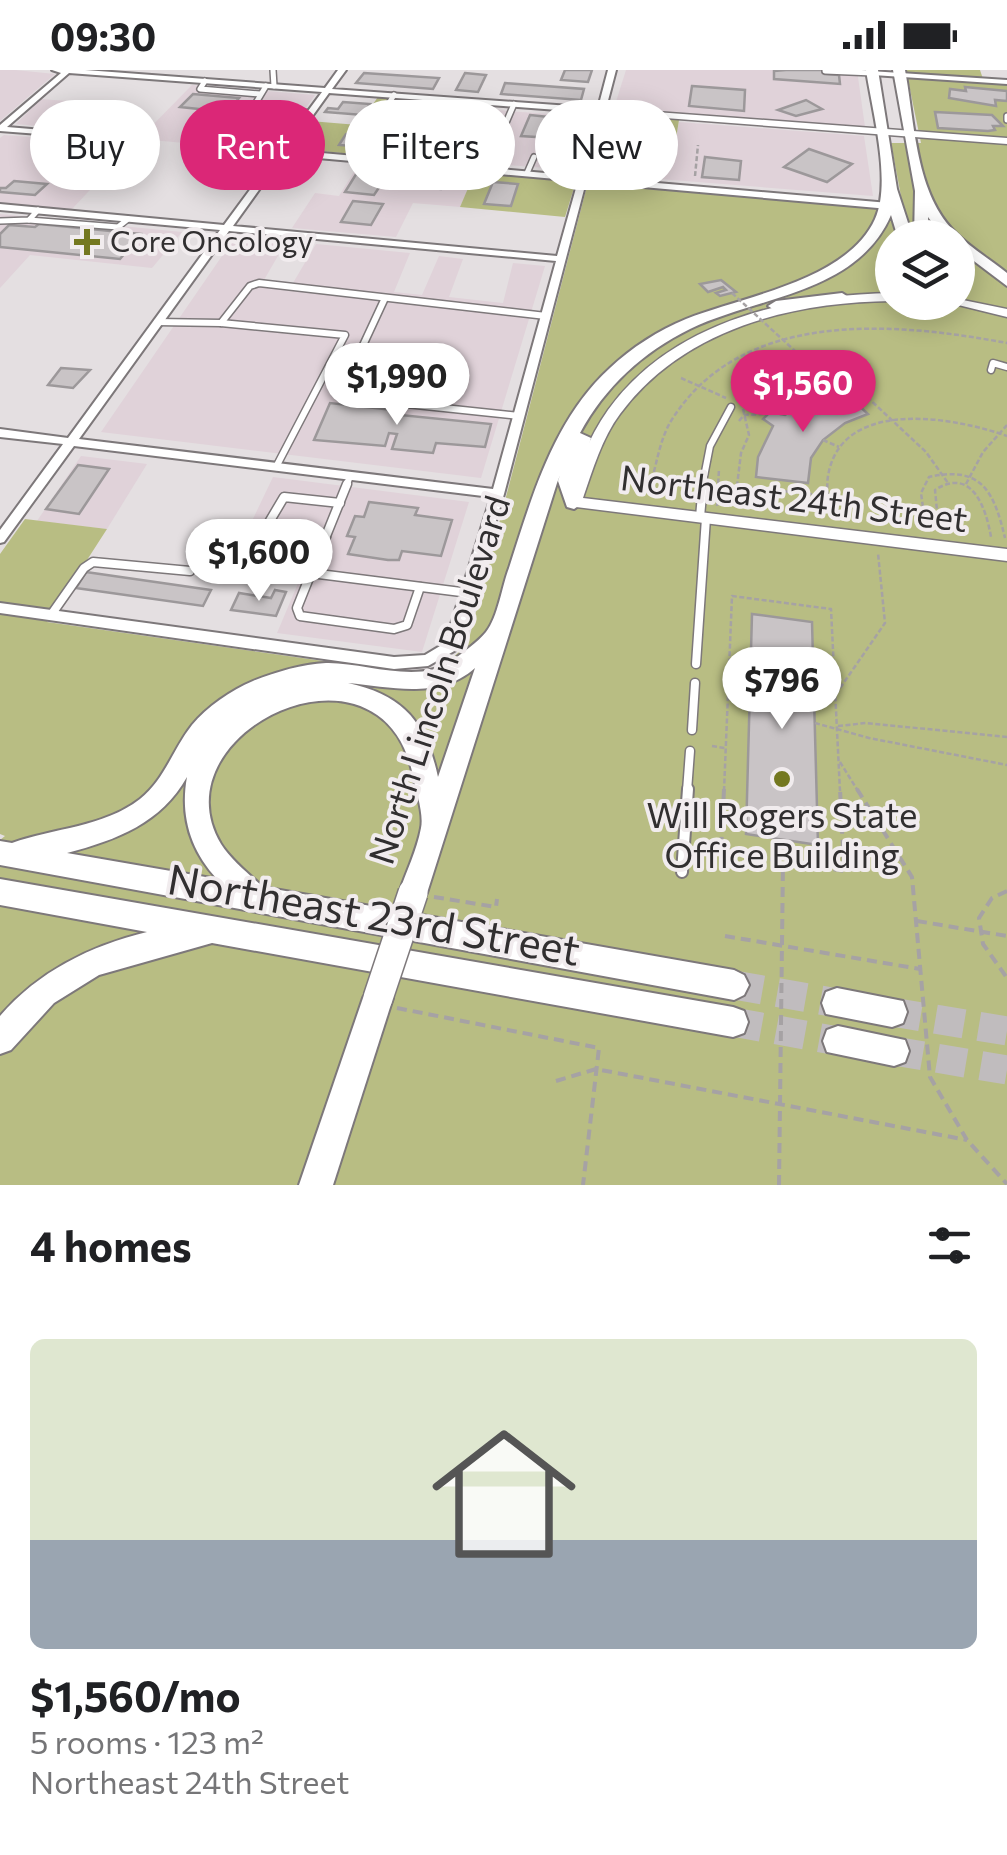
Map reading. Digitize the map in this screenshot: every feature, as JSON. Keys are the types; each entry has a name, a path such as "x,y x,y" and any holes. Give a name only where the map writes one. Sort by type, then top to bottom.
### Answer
{"main road":[{"path":"873,72 890,188 889,206"},
{"path":"900,72 912,134 921,220"},
{"path":"919,185 938,220"},
{"path":"890,188 902,220"},
{"name":"North Lincoln Boulevard","path":"314,1181 384,1002 419,894 435,822 565,438 605,382 630,360 687,324 827,272 852,256 879,230 889,206"},
{"path":"975,256 1007,281"},
{"path":"687,324 787,303 842,298"},
{"path":"574,502 568,481 572,461 598,409 605,382"},
{"path":"5,854 104,831 148,808 167,790 201,732 234,702 258,689 306,674 328,672 428,681 457,670 497,636"},
{"path":"259,902 207,845 198,820 196,798 207,758 224,734 248,714 274,700 299,693 337,692 373,700 396,714 420,750 435,822"},
{"name":"Northeast 23rd Street","path":"5,854 734,985"},
{"name":"Northeast 23rd Street","path":"0,892 732,1022"},
{"path":"0,1039 19,1015 55,983 87,963 216,930"},
{"path":"836,1003 892,1012"},
{"path":"838,1041 894,1051"}],"street":[{"path":"56,70 267,89 461,100"},
{"path":"0,128 68,70"},
{"path":"320,100 342,70"},
{"path":"605,100 612,70"},
{"path":"873,72 1007,82"},
{"path":"678,117 1007,141"},
{"path":"0,128 30,131"},
{"path":"325,156 535,174"},
{"path":"678,186 889,206"},
{"path":"0,540 254,190"},
{"path":"0,608 394,663 428,660 451,646 498,494 581,190"},
{"path":"0,207 561,259"},
{"path":"574,502 603,428 624,399 653,370 704,338 738,324 842,298 875,298"},
{"path":"975,307 1007,313"},
{"path":"0,433 498,494"},
{"name":"Northeast 24th Street","path":"574,502 877,539 1000,549"}],"lane":[{"path":"259,100 273,70"},
{"path":"825,71 873,72"},
{"path":"391,100 394,95"},
{"path":"386,107 412,110 402,128 374,126 386,107"},
{"path":"527,173 534,156"},
{"path":"28,220 38,210"},
{"path":"0,221 118,227 128,219"},
{"path":"221,323 250,286 259,283 546,316"},
{"path":"385,298 339,397 394,403"},
{"path":"158,322 221,323 367,337"},
{"path":"276,467 344,334"},
{"path":"741,401 766,380 800,364 833,356 849,362"},
{"path":"990,370 993,363 1007,366"},
{"path":"406,404 519,416"},
{"path":"696,664 707,518 705,456 711,436 731,407"},
{"path":"350,476 297,608 300,616 394,629 408,625 420,587"},
{"path":"326,537 270,529 268,524 284,496 340,503"},
{"path":"51,615 84,568 93,562 190,570"},
{"path":"311,573 469,593"},
{"path":"692,730 695,683"},
{"path":"682,872 690,751"}],"path":[{"path":"694,187 698,145"},
{"path":"732,293 832,385 815,391 819,394"},
{"path":"811,372 830,366 839,376"},
{"path":"757,402 774,400 850,372 864,381 865,394 926,452 948,483"},
{"path":"681,378 706,389"},
{"path":"757,402 764,394"},
{"path":"741,401 749,435 741,453 737,486 829,496"},
{"path":"734,426 744,415 765,415 757,402"},
{"path":"831,524 828,474 841,448 864,430 894,421 945,420 1007,436"},
{"path":"965,485 977,458 993,446 1007,425"},
{"path":"822,440 841,448"},
{"path":"707,518 720,465"},
{"path":"927,536 922,488 929,477 969,477 984,484 994,496 1006,546"},
{"path":"940,538 934,494 938,487 948,483 965,485 984,500 1000,549"},
{"path":"835,695 885,623 877,539"},
{"path":"707,848 724,851 783,861 844,870 831,610 732,596 726,748 724,851 726,872"},
{"path":"837,726 866,722 1007,737"},
{"path":"815,723 869,738 1007,765"},
{"path":"712,746 726,748"},
{"path":"838,759 912,877 930,1077 967,1140 1007,1184"},
{"path":"779,1185 783,861"},
{"path":"1007,891 988,900 978,919 978,931 988,957 1007,978"},
{"path":"419,894 496,907 497,899"},
{"path":"916,921 1007,936"},
{"path":"725,936 920,969"},
{"path":"384,1002 598,1048 583,1185"},
{"path":"556,1081 596,1069 967,1140"}],"shaded area":[{"path":"0,70 15,70 55,74 0,121"},
{"path":"626,70 857,70 865,127 678,113 678,100 617,100"},
{"path":"192,85 315,95 311,100 180,100 180,143 160,141 160,118"},
{"path":"30,110 30,125 16,124"},
{"path":"515,111 535,113 535,167 515,166"},
{"path":"679,122 864,136 873,196 678,181"},
{"path":"30,137 30,190 90,190 72,209 0,203 0,138"},
{"path":"345,186 345,190 467,190 460,207 413,203 396,237 292,228 315,193 339,196"},
{"name":"Core Oncology","path":"0,214 182,232 152,268 30,255 0,288"},
{"path":"235,237 286,242 264,280 293,283 316,244 410,253 394,292 422,295 439,256 463,259 449,297 503,303 513,263 545,266 481,478 101,432"},
{"path":"81,456 147,464 107,529 37,521"},
{"path":"273,477 469,502 422,652 277,633 310,555 240,546"}],"green space":[{"path":"906,70 980,70 984,82 1007,84 1007,1185 0,1185 0,840 5,836 0,834 0,554 25,519 107,529 47,622 394,671 429,669 449,661 470,635 586,190 678,189 903,207 891,143 921,143"},
{"path":"378,97 419,100 376,100"},
{"path":"325,122 345,124 345,153 325,151"},
{"path":"515,175 535,177 535,190 573,190 565,217 460,207 467,190 515,190"}],"building":[{"path":"565,70 592,70 588,82 561,80"},
{"path":"825,70 825,74 839,75 840,84 774,79 774,71"},
{"path":"364,73 439,78 433,89 356,83"},
{"path":"465,73 486,75 478,92 456,90"},
{"path":"505,83 584,89 581,100 501,94"},
{"path":"692,86 745,90 744,111 689,106"},
{"path":"965,87 1007,91 1007,101 995,100 996,106 949,98 950,89 966,91"},
{"path":"193,94 239,98 237,100 187,100"},
{"path":"806,100 822,109 796,116 778,110"},
{"path":"345,102 345,114 325,112 328,108 338,109"},
{"path":"935,112 992,115 1003,126 993,126 995,130 988,131 938,128"},
{"path":"530,115 535,116 535,137 521,136"},
{"path":"809,149 852,164 827,182 784,167"},
{"path":"705,157 741,161 739,180 702,177"},
{"path":"14,181 30,182 30,190 40,190 35,195 0,192 0,188"},
{"path":"518,184 511,206 484,204 490,190 515,190"},
{"path":"346,190 377,190 374,195"},
{"path":"353,201 383,204 371,225 341,222"},
{"path":"39,224 141,234 120,259 0,247 0,234 9,225"},
{"path":"721,280 736,292 720,296 716,293 726,290 723,287 708,292 700,284"},
{"path":"61,368 90,370 73,388 48,385"},
{"path":"839,387 868,414 845,423 823,440 811,458 808,483 756,477 758,457 773,426 763,419 770,412 785,415 807,400"},
{"path":"398,390 413,392 400,415 491,424 485,447 436,443 433,453 392,449 397,434 389,433 385,446 314,440 330,403 392,410"},
{"path":"78,465 109,469 79,514 46,509"},
{"path":"369,502 418,508 415,515 452,520 441,556 402,551 399,560 388,560 348,554 355,537 347,536 355,516 364,517"},
{"path":"218,555 281,564 284,556 302,558 291,582 211,570"},
{"path":"86,572 211,590 203,606 76,588"},
{"path":"275,590 286,592 276,616 231,610 239,593 271,598"},
{"name":"Will Rogers State Office Building","path":"752,614 812,622 818,845 746,834"}],"tunnel":[{"path":"734,985 837,1003"},
{"path":"892,1012 1007,1031"},
{"path":"733,1022 838,1041"},
{"path":"894,1051 1007,1070"}],"place":[{"name":"Core Oncology","path":"87,242"},
{"name":"Will Rogers State Office Building","path":"782,779"}]}
